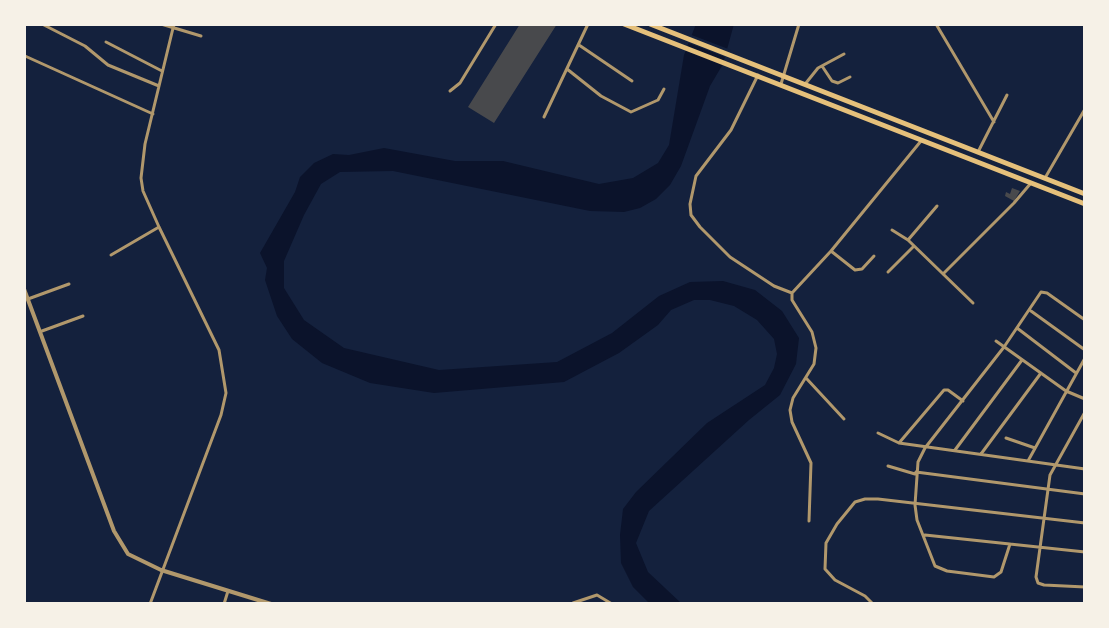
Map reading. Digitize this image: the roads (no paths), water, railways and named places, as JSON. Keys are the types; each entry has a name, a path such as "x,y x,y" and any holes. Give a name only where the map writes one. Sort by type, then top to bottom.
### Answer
{"highway":[{"path":"624,24 1085,204"},
{"path":"655,25 1085,194"}],"street":[{"path":"42,24 85,46 108,65 159,86"},
{"path":"161,24 201,36"},
{"path":"150,604 221,415 226,393 219,350 159,227 141,178 141,162 174,24"},
{"path":"450,91 474,62 496,24"},
{"path":"544,117 588,24"},
{"path":"781,84 799,24"},
{"path":"936,24 994,122"},
{"path":"106,42 162,71"},
{"path":"579,45 632,81"},
{"path":"806,83 822,66 844,54"},
{"path":"25,56 153,114"},
{"path":"822,66 832,81 838,83 850,77"},
{"path":"567,69 608,101 631,112 639,111 658,100 664,89"},
{"path":"758,75 731,130 696,176 690,204 692,215 700,227 730,257 774,286 792,293"},
{"path":"978,152 1007,95"},
{"path":"1045,178 1085,109"},
{"path":"809,521 811,463 792,422 790,410 792,398 814,364 815,340 808,324 792,300 792,293 831,251 922,140"},
{"path":"943,274 1031,183"},
{"path":"908,240 937,206"},
{"path":"111,255 159,227"},
{"path":"892,230 908,240 973,303"},
{"path":"888,272 914,246"},
{"path":"831,251 855,270 862,269 874,256"},
{"path":"28,299 69,284"},
{"path":"24,289 42,331 118,540 135,560 270,604"},
{"path":"1010,544 1002,572 991,577 938,568 933,562 925,535 917,520 916,473 925,448 1004,347 1039,294 1044,292 1085,320"},
{"path":"1030,310 1085,350"},
{"path":"42,331 83,316"},
{"path":"1017,328 1076,373"},
{"path":"996,341 1066,391 1085,399"},
{"path":"1028,461 1085,358"},
{"path":"954,450 1023,360"},
{"path":"981,454 1041,373"},
{"path":"806,378 844,419"},
{"path":"898,443 944,390 948,390 963,400"},
{"path":"1085,412 1054,465 1047,490 1036,573 1038,583 1044,585 1085,587"},
{"path":"878,433 898,443 925,448 1084,468"},
{"path":"1006,438 1035,448"},
{"path":"888,465 916,473 1085,494"},
{"path":"873,604 865,596 835,580 825,569 826,543 837,524 855,502 864,499 878,499 1085,523"},
{"path":"925,535 1085,552"},
{"path":"224,604 228,591"},
{"path":"573,603 597,595 612,604"}],"water":[{"path":"696,24 734,24 723,64 710,86 681,166 670,185 656,199 640,208 624,212 590,211 393,171 340,172 321,184 304,215 284,261 284,288 304,320 344,348 439,370 557,362 612,333 659,296 690,282 723,281 755,290 782,311 799,338 796,364 780,395 749,420 649,511 636,543 648,572 682,604 650,604 633,587 621,563 620,535 623,509 636,492 707,423 765,385 774,368 777,354 774,339 757,320 734,306 710,300 694,300 671,310 658,325 619,353 564,382 434,393 370,383 322,363 292,339 277,316 265,280 267,268 260,253 295,192 300,177 314,163 333,154 349,155 384,148 455,161 503,161 599,184 633,178 658,163 669,145 684,55"}]}
